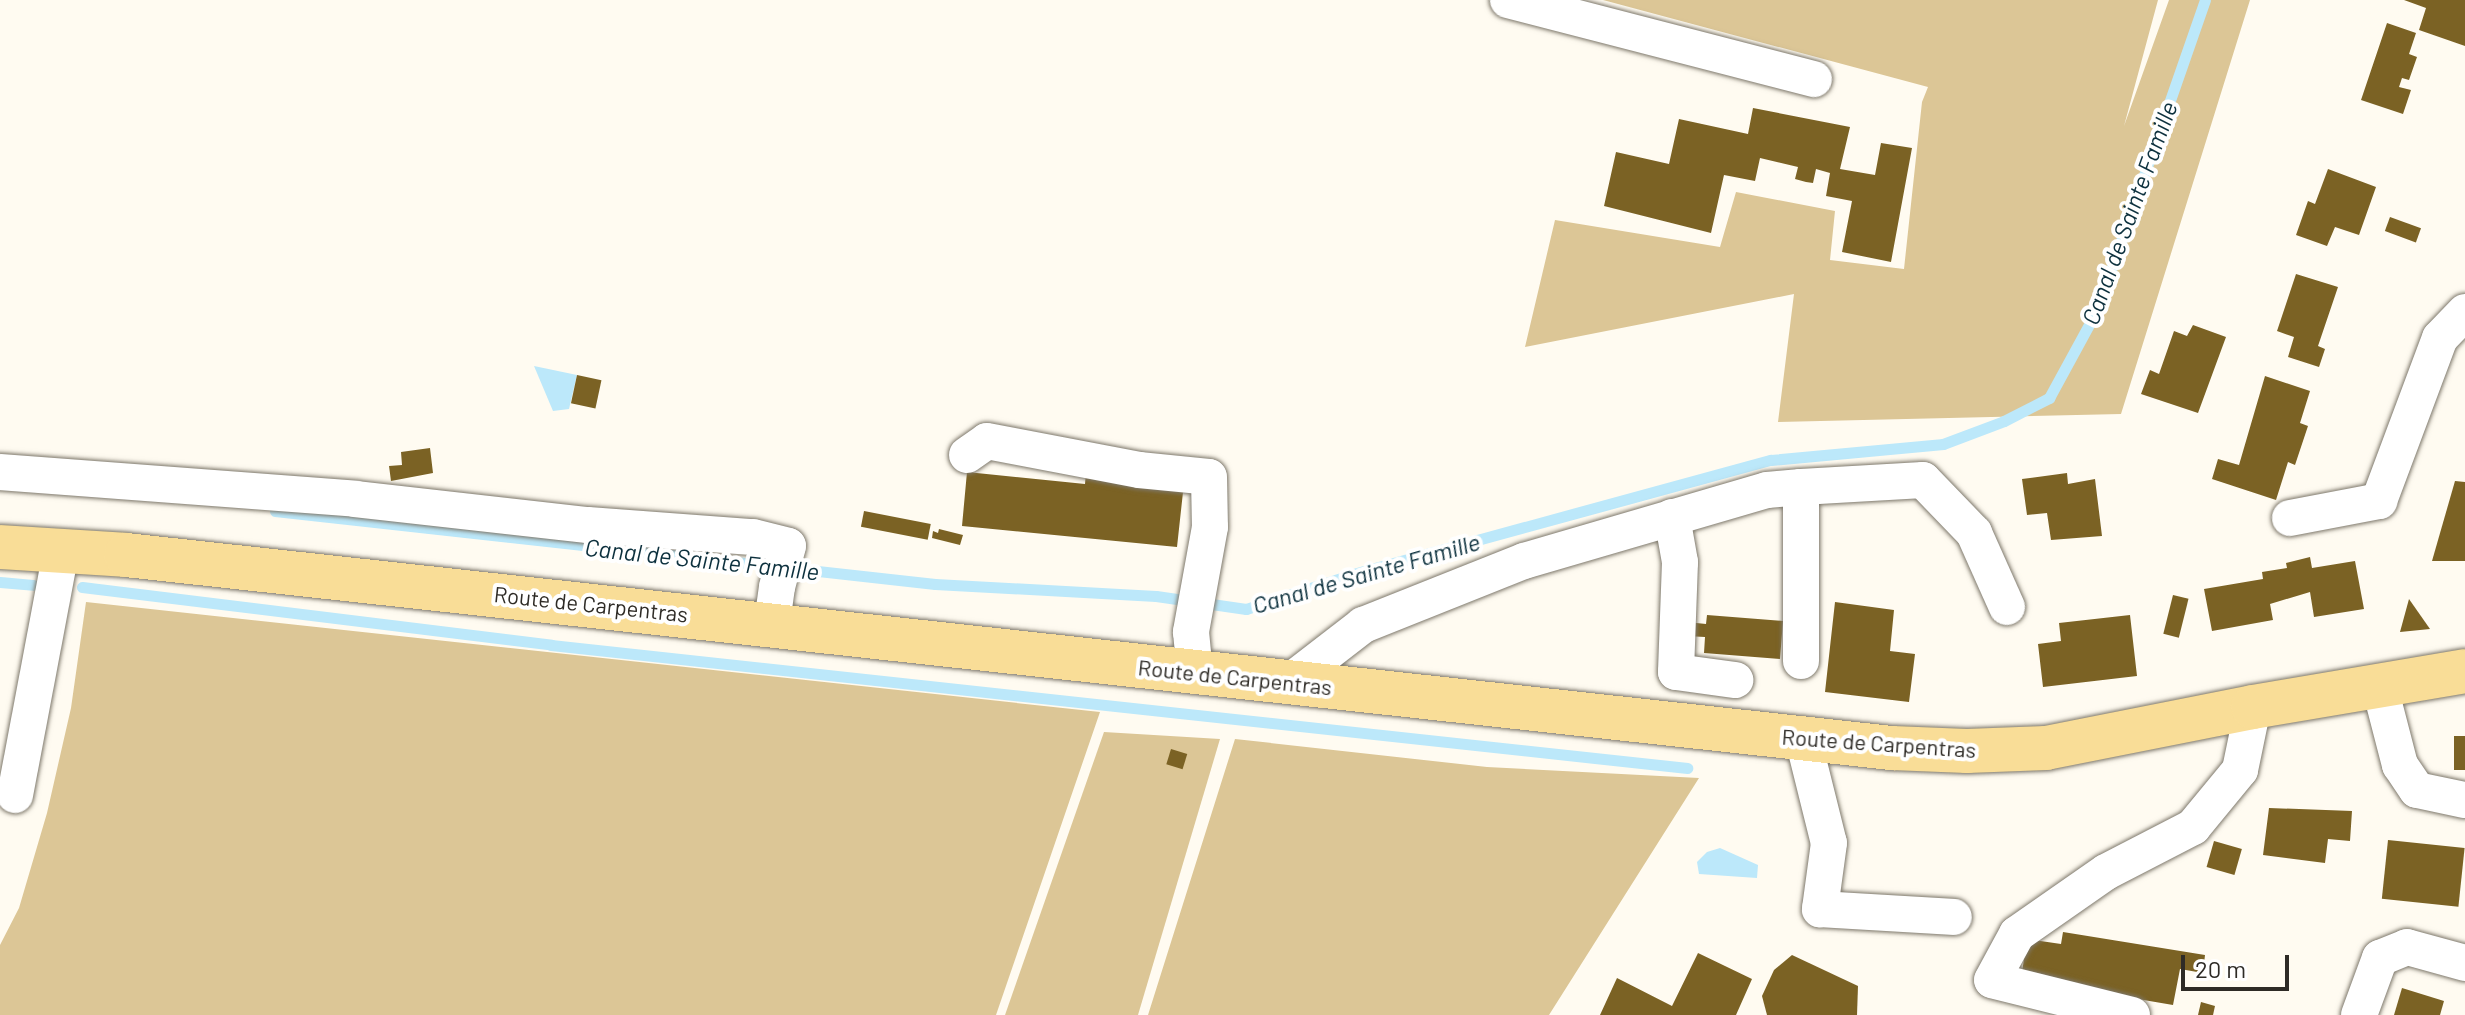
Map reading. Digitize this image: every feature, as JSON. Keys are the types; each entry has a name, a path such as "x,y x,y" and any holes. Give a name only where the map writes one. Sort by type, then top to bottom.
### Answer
{"main road":[{"name":"Route de Carpentras","path":"0,547 141,556 772,623 1803,739 1967,751 2046,748 2253,707 2465,671"}],"street":[{"path":"1508,0 1814,79"},
{"path":"2290,518 2379,501 2440,338 2465,312"},
{"path":"967,455 987,441 1139,470 1209,477 1210,527 1191,632 1195,673"},
{"path":"0,472 355,499 588,525 753,537 788,546 772,623"},
{"path":"1288,683 1363,625 1524,561 1767,490 1923,480 1974,533 2007,607"},
{"path":"1801,487 1801,661"},
{"path":"1672,517 1680,562 1676,672 1735,680"},
{"path":"15,795 61,551"},
{"path":"2379,684 2400,765 2417,790 2465,800"},
{"path":"2132,1015 1992,980 2017,934 2106,872 2193,827 2240,770 2253,707"},
{"path":"1803,739 1829,843 1820,909 1954,917"},
{"path":"2359,1015 2380,958 2407,947 2465,963"}],"shaded area":[{"path":"1603,0 2158,0 2124,126 2169,0 2250,0 2121,414 1778,422 1794,294 1525,347 1555,220 1720,247 1736,192 1835,211 1830,260 1904,269 1922,102 1928,87"},
{"path":"86,602 1100,712 996,1015 0,1015 0,945 19,908 47,813 71,708"},
{"path":"1104,732 1220,739 1138,1015 1005,1015"},
{"path":"1235,739 1487,767 1699,778 1549,1015 1148,1015"}],"water":[{"path":"534,366 577,375 569,409 553,411"},
{"path":"1720,848 1758,865 1757,878 1699,874 1697,862 1707,852"}],"building":[{"path":"2404,0 2465,0 2465,46 2419,30 2426,8"},
{"path":"2387,23 2416,33 2409,54 2417,57 2409,80 2402,78 2399,87 2411,90 2403,114 2361,100"},
{"path":"1753,108 1850,127 1840,169 1875,175 1881,143 1912,148 1891,262 1842,252 1852,201 1826,196 1830,173 1816,169 1813,183 1806,182 1795,179 1798,167 1760,158 1755,181 1724,175 1711,233 1604,206 1616,152 1669,164 1679,119 1748,134"},
{"path":"2328,169 2376,187 2359,235 2335,227 2327,246 2296,235 2308,201 2315,204"},
{"path":"2390,217 2421,228 2416,242 2385,231"},
{"path":"2296,274 2338,287 2318,346 2325,349 2319,367 2288,357 2294,337 2277,331"},
{"path":"2193,325 2226,337 2198,413 2141,394 2150,370 2159,374 2174,331 2187,336"},
{"path":"577,375 601,380 595,409 571,403"},
{"path":"2265,376 2310,391 2300,423 2308,426 2295,465 2288,462 2276,500 2212,479 2218,459 2239,465"},
{"path":"430,448 433,473 391,481 389,466 402,465 401,452"},
{"path":"967,472 1085,484 1086,472 1184,483 1177,547 962,526"},
{"path":"2067,473 2068,484 2095,479 2102,536 2051,540 2047,513 2027,515 2022,479"},
{"path":"2455,481 2465,482 2465,561 2432,561"},
{"path":"864,511 931,524 928,540 861,527"},
{"path":"939,529 963,535 960,545 932,538 933,531 938,533"},
{"path":"2310,557 2312,568 2355,561 2364,609 2314,617 2310,592 2270,604 2273,620 2212,631 2204,589 2263,579 2262,572 2287,568 2286,563"},
{"path":"2173,595 2189,599 2179,638 2163,634"},
{"path":"2409,599 2430,629 2400,632"},
{"path":"1835,602 1894,610 1890,651 1915,654 1909,702 1825,692"},
{"path":"1707,615 1783,621 1780,659 1704,653 1705,637 1686,636 1687,622 1706,624"},
{"path":"2130,615 2137,676 2043,687 2038,644 2061,641 2059,623"},
{"path":"2454,736 2465,736 2465,770 2454,770"},
{"path":"1171,749 1187,754 1183,769 1166,764"},
{"path":"2269,808 2352,811 2350,841 2328,839 2325,863 2263,855"},
{"path":"2388,840 2465,848 2458,907 2382,899"},
{"path":"2214,841 2242,849 2234,875 2207,867"},
{"path":"2063,932 2205,955 2203,973 2180,969 2173,1005 2021,979 2027,939 2061,944"},
{"path":"1698,953 1752,979 1736,1015 1600,1015 1617,978 1672,1006"},
{"path":"1792,955 1858,986 1857,1015 1767,1015 1762,996 1774,970"},
{"path":"2402,988 2444,1001 2440,1015 2394,1015"},
{"path":"2201,1002 2215,1006 2213,1015 2198,1015"}],"waterway":[{"name":"Canal de Sainte Famille","path":"275,511 935,584 1156,596 1246,609 1353,574 1771,460 1943,444 2004,421 2049,398 2097,310 2205,0"},
{"path":"0,582 33,585"},
{"path":"82,587 551,645 1687,768"}]}
